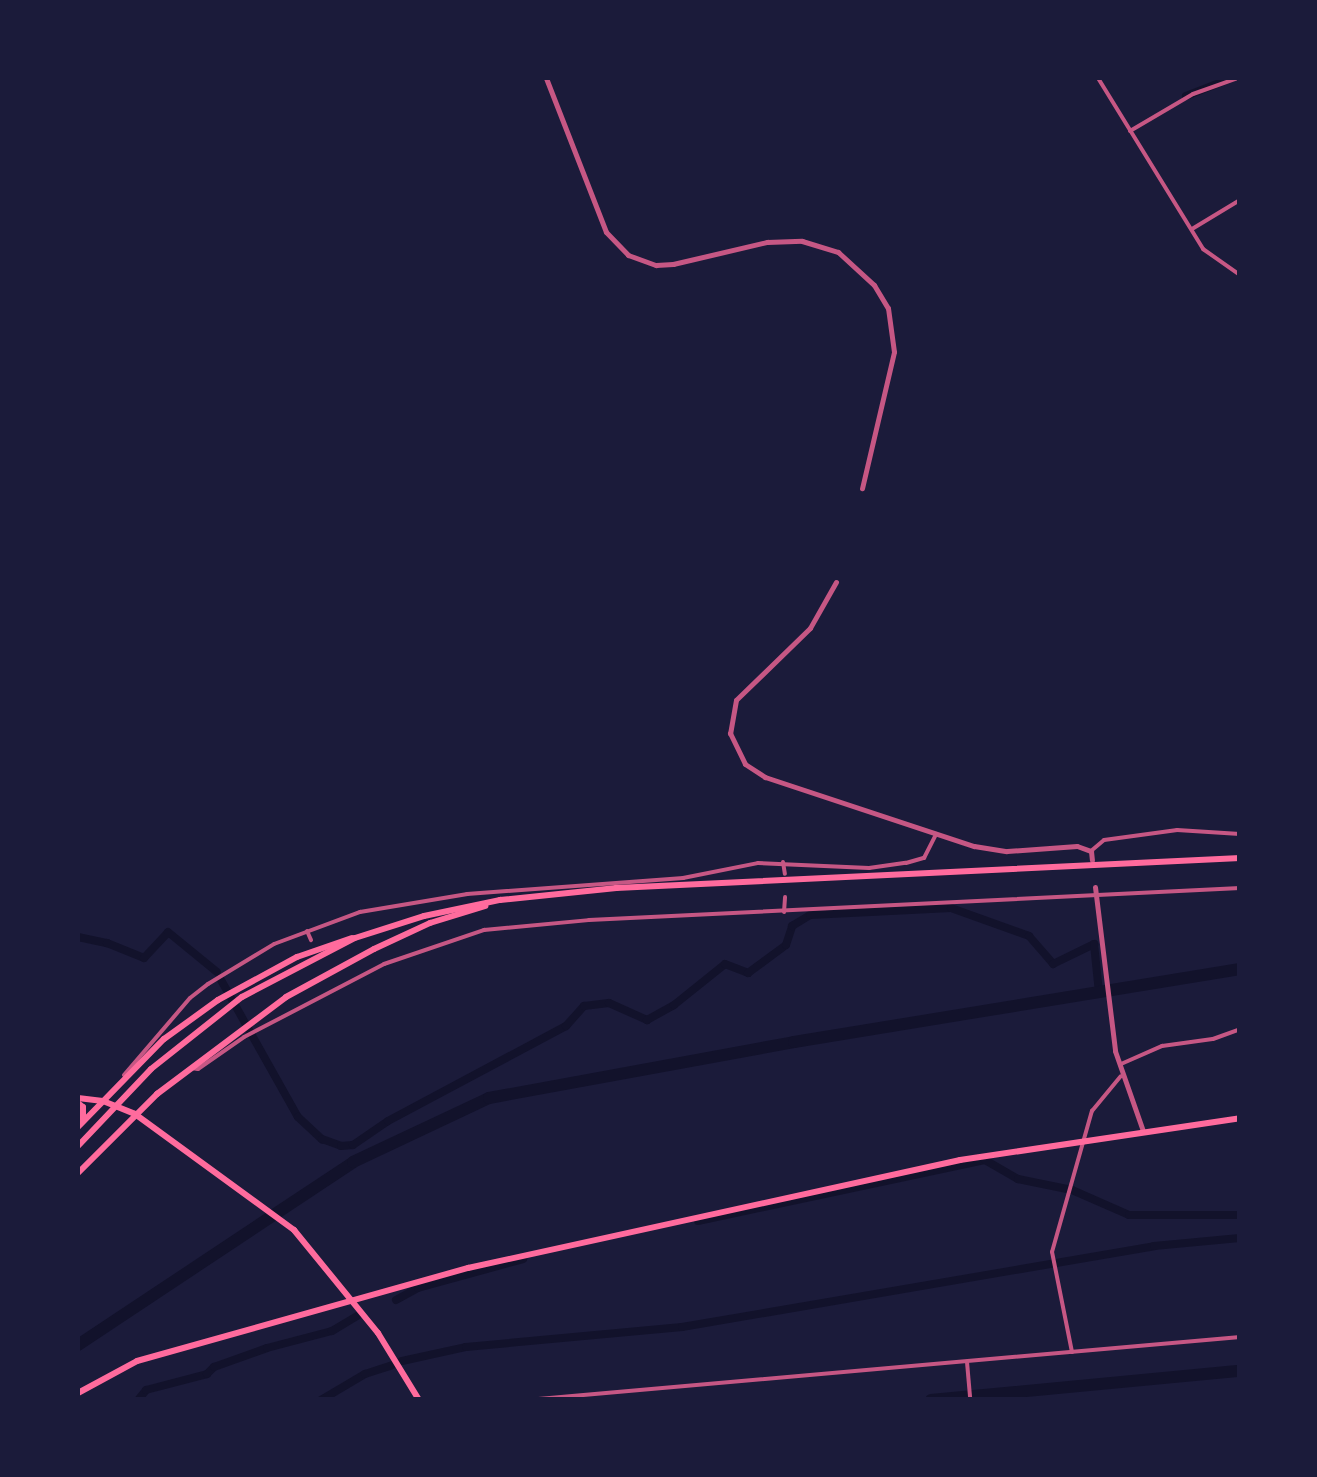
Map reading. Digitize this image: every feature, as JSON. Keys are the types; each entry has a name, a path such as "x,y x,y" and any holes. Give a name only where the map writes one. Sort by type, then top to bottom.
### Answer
{"main road":[{"path":"78,1146 132,1087 223,1010 355,938 424,916 500,900 616,888 1240,858"},
{"path":"78,1172 136,1114 191,1068 314,980 430,923 500,900"},
{"path":"80,1124 164,1039 218,1000 297,956 340,938 355,938"},
{"path":"78,1101 103,1101 136,1114 282,1219 355,1302 419,1400"},
{"path":"78,1101 83,1108 80,1124"},
{"path":"78,1393 137,1361 468,1268 706,1212 1082,1139 1240,1118"}],"street":[{"path":"546,78 606,232 628,255 656,264 673,264 767,242 802,241 838,252 874,285 892,323 894,364 862,488"},
{"path":"1098,78 1203,249 1240,275"},
{"path":"1130,131 1193,94 1238,78"},
{"path":"1191,230 1240,200"},
{"path":"836,582 810,628 736,700 730,721 733,744 745,764 766,777 990,850 1078,846 1091,851"},
{"path":"1091,851 1104,840 1177,830 1240,834"},
{"path":"114,1092 143,1050 208,984 307,931 378,908 466,894 683,878 732,866 784,862 868,868 906,863 924,858 936,834"},
{"path":"1091,851 1092,860"},
{"path":"784,862 785,874"},
{"path":"1095,887 1118,1066 1144,1130"},
{"path":"241,1034 408,953 484,930 589,920 1240,888"},
{"path":"784,912 785,897"},
{"path":"307,931 312,940"},
{"path":"329,981 333,988"},
{"path":"1118,1066 1162,1046 1213,1040 1240,1029"},
{"path":"1072,1352 1070,1323 1051,1260 1082,1139 1102,1094 1121,1076"},
{"path":"527,1400 1240,1337"},
{"path":"967,1362 970,1400"}],"waterway":[{"path":"1186,96 1232,78"},
{"path":"221,980 298,1117 322,1139 341,1146 353,1145 388,1121 566,1026 584,1006 609,1003 647,1020 674,1005 725,964 748,973 786,945 792,926 810,915 951,908 1029,936 1053,964 1094,944 1099,992"},
{"path":"78,937 107,943 144,958 168,932 217,972"},
{"path":"78,1345 353,1162 489,1098 794,1042 1240,969"},
{"path":"698,1221 985,1160 1018,1179 1072,1190 1129,1215 1240,1215"},
{"path":"402,1361 466,1347 682,1327 1154,1246 1240,1238"},
{"path":"396,1300 418,1288 523,1259"},
{"path":"138,1400 146,1390 207,1374 214,1367 267,1348 332,1331 357,1316"},
{"path":"321,1400 365,1374 392,1365"},
{"path":"931,1400 1240,1371"}]}
